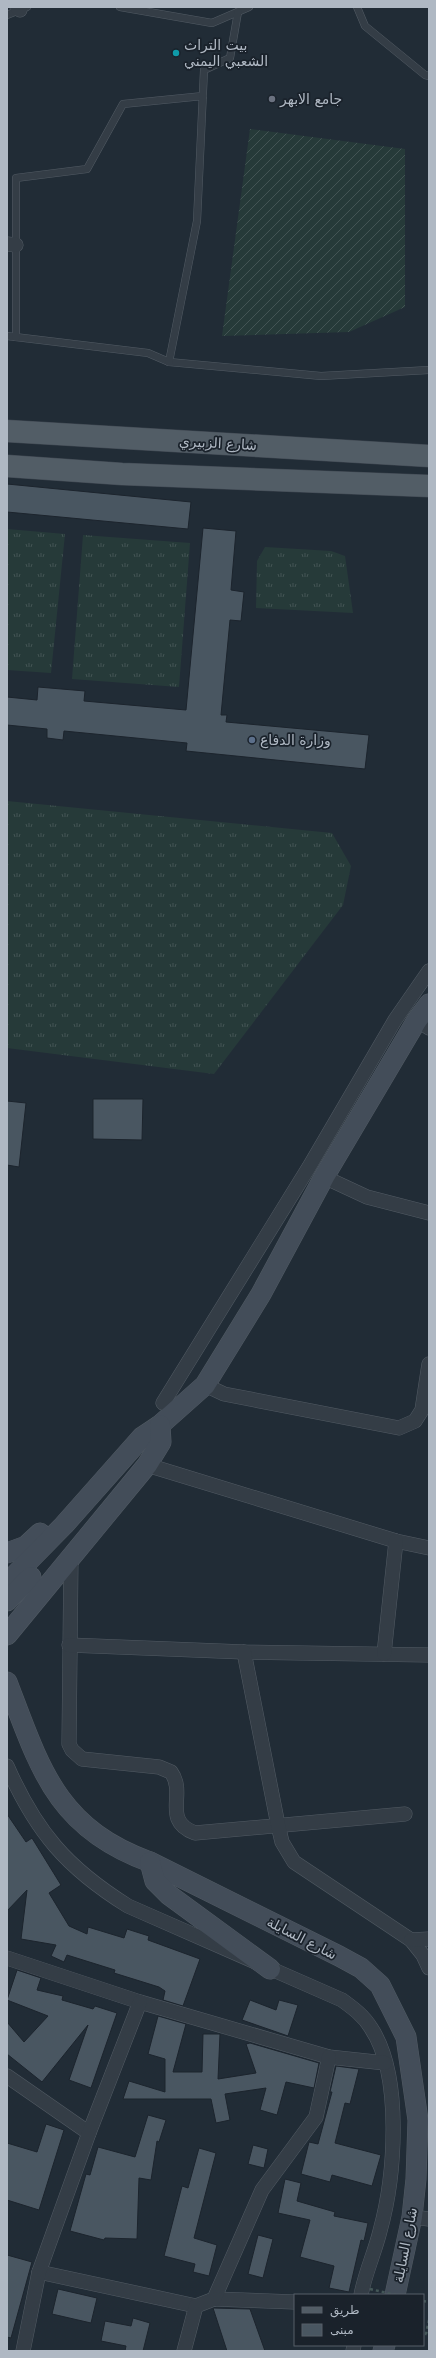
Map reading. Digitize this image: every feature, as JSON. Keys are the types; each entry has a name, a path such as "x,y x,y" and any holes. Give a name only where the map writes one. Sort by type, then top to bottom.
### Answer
{"main road":[{"name":"شارع الزبيري","path":"7,431 429,456"},
{"path":"9,466 36,458 42,453 39,439 32,433"},
{"path":"9,466 122,474 429,486"},
{"path":"7,1583 160,1425 205,1385 261,1294 324,1177 423,1024 429,1004"},
{"path":"7,1635 147,1465 161,1442 160,1425"},
{"path":"7,1553 18,1551 34,1540 123,1437 134,1431 160,1425"},
{"path":"7,1601 73,1534 145,1440"},
{"name":"شارع السايلة","path":"7,1682 40,1765 54,1791 72,1814 94,1834 123,1852 150,1862 339,1956 361,1968 380,1985 406,2037 415,2093 418,2148 421,2218 396,2294"},
{"path":"150,1862 155,1881 169,1895 270,1969"}],"street":[{"path":"163,1403 309,1167 395,1020 429,971"},
{"path":"324,1177 367,1197 429,1213"},
{"path":"205,1385 224,1394 398,1428 415,1421 422,1410 429,1364"},
{"path":"147,1465 396,1541 429,1548"},
{"path":"384,1654 396,1541"},
{"path":"71,1557 69,1744 76,1756 82,1759 159,1767 171,1772 177,1784 176,1818 181,1825 195,1833 405,1814"},
{"path":"69,1645 244,1652 429,1655"},
{"path":"244,1652 282,1842 294,1862 411,1940 423,1955 429,1968"},
{"path":"7,1766 33,1819 53,1845 75,1869 100,1889 128,1906 342,2000 358,2012 374,2033 380,2044 385,2063 391,2103 392,2164 380,2231 365,2292"},
{"path":"411,1940 429,1939"},
{"path":"7,1958 140,2002 329,2057 385,2063"},
{"path":"23,2351 39,2272 89,2133 140,2002"},
{"path":"214,2299 262,2190 316,2117 329,2057"},
{"path":"7,2076 89,2133"},
{"path":"39,2272 196,2306 214,2299 294,2302"},
{"path":"184,2351 196,2306"}],"lane":[{"path":"120,7 212,23 250,7"},
{"path":"357,7 365,26 425,75 429,76"},
{"path":"169,362 197,221 204,70 230,58 238,12"},
{"path":"16,337 11,245 16,178 87,169 123,104 203,96"},
{"path":"7,336 148,354 169,362 320,376 429,370"}],"path":[{"path":"365,2292 386,2294"},
{"path":"429,2320 426,2334 429,2335"}],"green space":[{"path":"250,129 405,149 405,307 349,332 222,336"},
{"path":"7,529 65,534 51,673 7,670"},
{"path":"83,535 190,543 179,687 72,679"},
{"path":"265,547 331,551 345,556 353,613 256,608 257,561"},
{"path":"7,801 332,833 351,866 343,905 214,1074 7,1048"}],"building":[{"path":"7,484 191,502 188,529 7,512"},
{"path":"203,528 236,531 231,590 244,592 241,621 230,620 221,715 227,715 226,722 369,735 365,769 186,751 187,743 64,731 63,740 47,738 47,729 7,725 7,697 37,700 38,687 85,691 84,701 186,710"},
{"path":"93,1099 143,1099 142,1140 93,1139"},
{"path":"7,1101 26,1103 19,1167 7,1165"},
{"path":"7,1814 26,1842 32,1838 61,1885 49,1893 69,1926 87,1934 88,1927 124,1938 127,1929 149,1936 148,1940 200,1959 183,2006 163,2000 165,1991 159,1987 114,1973 115,1970 67,1955 64,1962 51,1956 56,1945 21,1939 27,1890 7,1911"},
{"path":"17,1970 41,1978 37,1990 63,1996 62,2000 93,2009 95,2006 117,2013 91,2088 69,2080 88,2025 42,2082 7,2054 7,2022 24,2042 48,2016 7,2000"},
{"path":"250,2000 276,2010 279,2000 298,2005 288,2036 242,2020"},
{"path":"158,2016 186,2024 173,2072 202,2072 203,2034 220,2034 218,2079 256,2073 246,2044 250,2043 319,2063 314,2088 286,2082 277,2115 260,2110 266,2088 225,2094 230,2120 216,2123 211,2099 123,2099 129,2081 165,2092 165,2059 148,2054"},
{"path":"336,2066 359,2069 350,2104 345,2103 335,2143 381,2155 372,2186 332,2175 330,2182 301,2174 309,2142 318,2144 332,2092 330,2092"},
{"path":"148,2115 166,2120 159,2142 157,2141 151,2180 139,2178 137,2239 105,2238 104,2240 70,2231 86,2174 90,2175 98,2147 135,2157"},
{"path":"46,2124 64,2130 39,2210 7,2200 7,2143 37,2152"},
{"path":"253,2145 268,2149 264,2168 248,2164"},
{"path":"199,2148 216,2153 194,2238 217,2245 209,2276 193,2272 195,2264 164,2256 182,2186 188,2188"},
{"path":"285,2179 301,2183 297,2201 335,2212 334,2216 368,2223 364,2241 361,2240 349,2292 329,2288 334,2266 300,2257 310,2220 278,2213"},
{"path":"258,2235 273,2239 263,2278 248,2274"},
{"path":"7,2255 32,2262 11,2338 7,2337"},
{"path":"58,2289 97,2298 91,2323 52,2314"},
{"path":"213,2308 250,2309 265,2351 227,2351"},
{"path":"133,2318 150,2323 143,2351 125,2351 126,2346 101,2341 105,2321 131,2326"}],"place":[{"name":"بيت التراث الشعبي اليمني","path":"176,53"},
{"name":"جامع الابهر","path":"272,99"},
{"name":"وزارة الدفاع","path":"252,740"}]}
